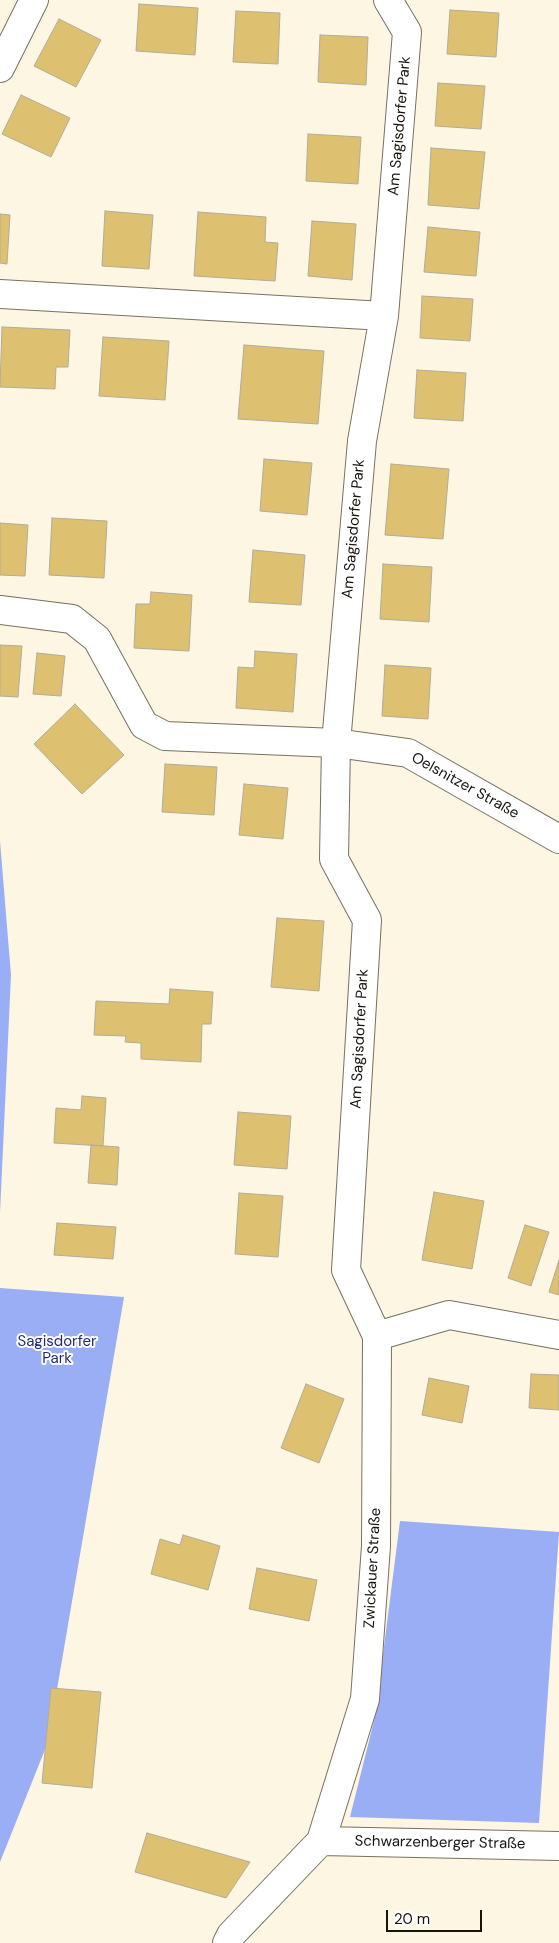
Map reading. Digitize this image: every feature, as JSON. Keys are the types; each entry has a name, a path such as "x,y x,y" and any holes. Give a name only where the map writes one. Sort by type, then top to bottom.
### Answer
{"street":[{"path":"0,68 34,0"},
{"name":"Am Sagisdorfer Park","path":"378,1336 346,1270 367,920 334,859 336,743 362,441 384,316 407,32 388,0"},
{"path":"0,294 384,316"},
{"path":"0,610 72,619 97,639 144,725 165,736 336,743"},
{"name":"Oelsnitzer Straße","path":"336,743 408,753 559,839"},
{"path":"378,1336 449,1314 559,1335"},
{"name":"Zwickauer Straße","path":"227,1943 231,1935 321,1840 364,1699 376,1546 378,1336"},
{"name":"Schwarzenberger Straße","path":"321,1840 559,1846"}],"green space":[{"path":"0,841 11,975 0,1213"},
{"name":"Sagisdorfer Park","path":"0,1288 124,1297 48,1742 0,1862"},
{"path":"400,1521 559,1532 539,1823 350,1817 375,1717"}],"building":[{"path":"139,4 198,8 195,55 136,51"},
{"path":"450,10 499,13 496,57 447,54"},
{"path":"236,11 280,13 278,64 233,62"},
{"path":"59,19 101,40 76,87 34,66"},
{"path":"320,35 368,37 366,85 318,82"},
{"path":"438,83 485,86 481,129 435,126"},
{"path":"21,95 70,118 51,157 2,134"},
{"path":"308,134 361,137 358,184 306,181"},
{"path":"431,148 485,152 479,209 428,205"},
{"path":"105,211 153,215 149,269 102,266"},
{"path":"198,212 266,217 265,242 278,243 275,281 194,276"},
{"path":"0,214 10,215 7,264 0,263"},
{"path":"312,221 356,224 352,280 308,276"},
{"path":"428,227 480,232 476,276 424,272"},
{"path":"422,296 473,299 470,341 420,338"},
{"path":"2,327 70,330 68,367 56,367 55,389 0,387"},
{"path":"103,337 169,341 165,400 99,396"},
{"path":"244,345 324,351 318,424 238,419"},
{"path":"417,370 466,373 463,421 414,418"},
{"path":"264,459 312,463 307,515 260,511"},
{"path":"391,464 449,469 443,539 385,535"},
{"path":"52,518 107,521 104,578 49,575"},
{"path":"0,523 28,525 25,576 0,575"},
{"path":"253,550 305,555 301,605 249,602"},
{"path":"383,564 432,567 429,622 380,619"},
{"path":"151,592 192,595 189,651 134,648 136,604 150,604"},
{"path":"0,645 22,646 18,697 0,696"},
{"path":"255,651 297,654 293,712 236,708 238,667 254,668"},
{"path":"37,653 65,656 61,696 33,694"},
{"path":"385,665 431,668 428,719 382,716"},
{"path":"75,704 124,755 82,794 34,744"},
{"path":"165,764 217,767 214,815 162,812"},
{"path":"244,784 288,788 283,839 239,835"},
{"path":"277,918 324,921 319,991 271,987"},
{"path":"170,989 213,992 211,1024 202,1024 201,1062 141,1059 141,1043 125,1042 126,1036 94,1035 96,1001 169,1004"},
{"path":"82,1096 106,1098 103,1146 54,1143 56,1108 81,1110"},
{"path":"238,1112 291,1116 287,1169 234,1165"},
{"path":"91,1145 119,1147 117,1185 88,1183"},
{"path":"434,1192 484,1201 472,1269 422,1260"},
{"path":"239,1193 283,1196 278,1257 235,1254"},
{"path":"57,1223 116,1227 113,1259 54,1255"},
{"path":"525,1225 549,1232 531,1286 508,1278"},
{"path":"559,1260 559,1295 549,1292"},
{"path":"531,1374 559,1375 559,1410 529,1408"},
{"path":"429,1378 469,1386 462,1423 422,1415"},
{"path":"306,1384 344,1399 319,1463 281,1448"},
{"path":"183,1535 220,1546 208,1590 151,1574 160,1539 180,1545"},
{"path":"257,1568 317,1580 309,1621 249,1609"},
{"path":"51,1688 101,1692 92,1788 42,1783"},
{"path":"147,1833 250,1862 226,1898 135,1872"}]}
